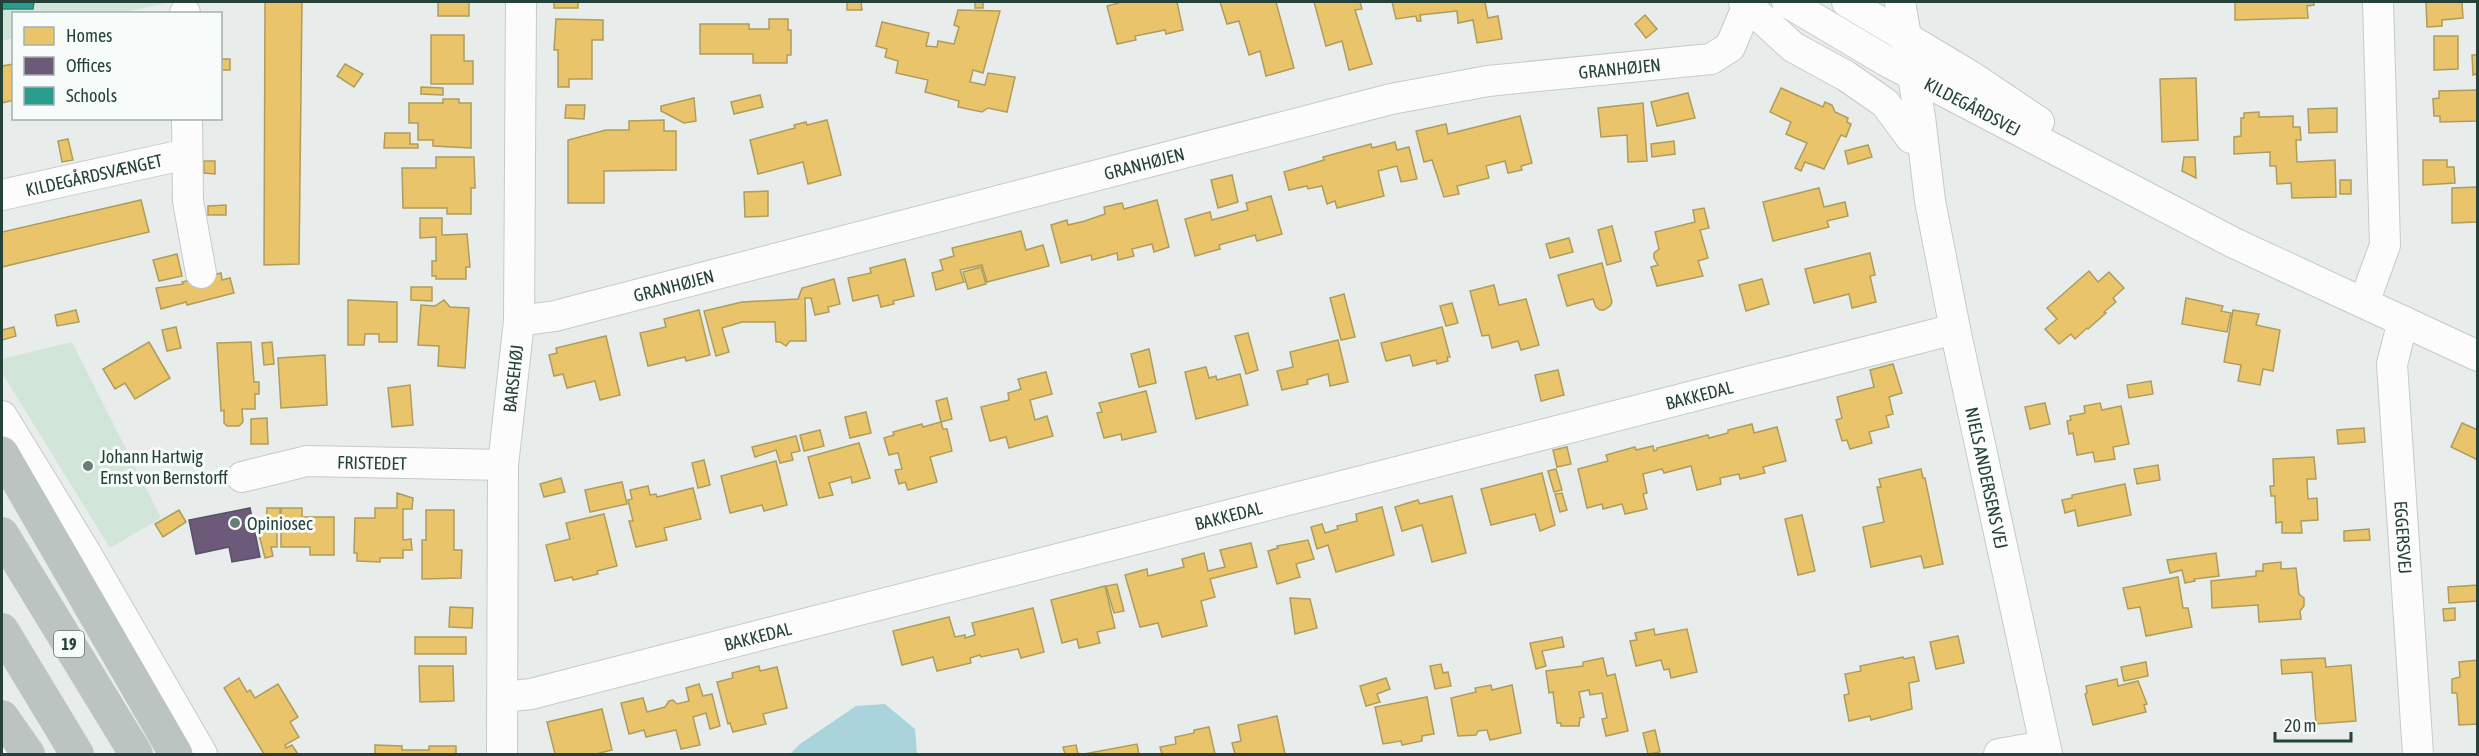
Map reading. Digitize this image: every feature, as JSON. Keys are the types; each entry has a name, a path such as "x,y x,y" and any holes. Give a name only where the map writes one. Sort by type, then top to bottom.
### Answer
{"highway":[{"path":"2,453 176,754"},
{"name":"19","path":"2,534 136,754"},
{"path":"2,630 76,754"},
{"path":"2,717 28,754"}],"street":[{"name":"BARSEHØJ","path":"502,754 503,465 519,321 520,2"},
{"name":"KILDEGÅRDSVEJ","path":"1787,2 1901,69 2234,243 2478,356"},
{"name":"KILDEGÅRDSVEJ","path":"1847,2 1884,8 1907,37 1969,75 2161,204"},
{"path":"2364,303 2385,245 2378,2"},
{"name":"GRANHØJEN","path":"519,321 555,316 1391,99 1488,81 1711,59 1730,47 1746,4"},
{"path":"1746,4 1793,46 1846,76 1885,103 1911,138"},
{"name":"NIELS ANDERSENS VEJ","path":"1884,8 1901,69 1930,201 1954,329 2045,750"},
{"name":"NIELS ANDERSENS VEJ","path":"1907,37 1901,69 1911,138 1930,201"},
{"name":"KILDEGÅRDSVÆNGET","path":"187,120 188,201 201,273"},
{"name":"KILDEGÅRDSVÆNGET","path":"2,195 187,154"},
{"name":"EGGERSVEJ","path":"2403,321 2392,364 2418,754"},
{"name":"BAKKEDAL","path":"503,697 531,694 1954,329"},
{"path":"2,416 84,550 202,754"},
{"name":"FRISTEDET","path":"242,477 307,461 503,465"},
{"path":"2,748 5,754"},
{"path":"1999,754 2045,750"}],"green space":[{"path":"34,2 173,2 125,12 12,12 12,38 2,41 2,9 33,9"},
{"path":"72,342 161,518 110,548 2,373 2,359"}],"water":[{"path":"885,704 915,729 917,754 790,754 800,744 856,706"}],"building: Homes":[{"path":"265,2 302,2 299,264 264,265"},
{"path":"438,2 469,2 469,16 438,16"},
{"path":"554,2 578,2 578,8 554,8"},
{"path":"847,2 861,2 862,10 847,10"},
{"path":"975,2 983,2 983,8 975,8"},
{"path":"1122,2 1177,2 1183,30 1166,34 1165,30 1135,36 1136,40 1117,44 1107,6"},
{"path":"1220,2 1276,2 1294,68 1266,76 1260,51 1249,55 1239,21 1227,24"},
{"path":"1314,2 1360,2 1362,9 1355,10 1372,64 1349,70 1342,41 1326,46"},
{"path":"1392,2 1485,2 1488,18 1498,16 1502,39 1477,43 1473,20 1458,23 1457,11 1420,15 1421,21 1417,21 1416,16 1396,19"},
{"path":"2235,2 2314,2 2314,5 2307,6 2308,18 2235,20"},
{"path":"2426,2 2462,2 2463,18 2442,20 2442,26 2427,27"},
{"path":"958,10 1000,11 983,73 973,70 970,82 985,85 988,73 1015,77 1007,112 988,108 982,112 958,107 959,101 925,92 928,80 896,73 898,61 885,57 887,49 876,46 882,22 929,33 926,46 937,47 938,41 954,44 959,27 954,25"},
{"path":"1645,15 1657,29 1646,38 1635,24"},
{"path":"556,19 603,20 603,40 592,40 592,79 569,79 569,87 558,87 558,50 554,50"},
{"path":"769,19 788,19 788,30 791,30 791,55 787,55 787,63 753,63 753,54 700,54 700,24 749,24 749,29 769,29"},
{"path":"431,35 464,35 464,61 473,61 473,84 431,84"},
{"path":"2434,36 2458,36 2458,69 2434,70"},
{"path":"2472,55 2478,55 2478,80 2476,74 2473,75"},
{"path":"222,59 230,59 230,70 222,70"},
{"path":"12,64 12,100 2,103 2,66"},
{"path":"345,64 363,74 354,87 337,76"},
{"path":"2196,78 2198,140 2162,142 2160,79"},
{"path":"421,87 443,88 443,95 421,94"},
{"path":"1781,88 1823,107 1825,102 1832,105 1835,112 1848,118 1847,122 1851,124 1846,137 1841,135 1824,169 1805,162 1801,171 1795,168 1807,143 1786,134 1791,122 1770,112"},
{"path":"2478,90 2478,121 2440,122 2440,116 2434,116 2433,99 2439,98 2439,91"},
{"path":"1688,93 1695,118 1657,126 1651,102"},
{"path":"760,95 763,107 734,114 731,102"},
{"path":"694,98 696,121 684,123 661,111 661,106"},
{"path":"443,99 459,99 459,103 471,103 471,148 433,146 433,140 418,140 418,123 409,123 409,103 443,103"},
{"path":"1643,103 1647,161 1628,162 1627,135 1601,137 1598,108"},
{"path":"566,105 585,105 584,119 565,118"},
{"path":"2337,108 2337,132 2309,133 2308,109"},
{"path":"2259,112 2259,117 2293,116 2293,127 2300,127 2301,140 2296,140 2297,162 2335,160 2336,197 2292,198 2291,183 2277,184 2276,166 2270,166 2270,152 2234,154 2234,137 2241,136 2241,118 2244,118 2244,113"},
{"path":"1520,116 1532,163 1521,166 1522,170 1508,173 1505,161 1486,166 1489,178 1457,186 1459,194 1444,197 1432,160 1424,162 1416,131 1446,124 1448,134"},
{"path":"664,120 664,131 676,131 676,170 604,171 604,203 568,203 568,140 606,130 629,130 629,121"},
{"path":"827,120 841,175 808,184 803,162 758,174 750,140 795,128 794,125 806,122 807,125"},
{"path":"385,133 410,133 410,144 418,144 418,148 384,148"},
{"path":"68,139 73,160 62,162 58,141"},
{"path":"1674,141 1675,154 1652,157 1651,144"},
{"path":"1395,142 1397,150 1409,147 1417,179 1401,182 1397,166 1378,171 1384,196 1337,208 1335,201 1327,204 1322,186 1308,189 1307,186 1289,190 1284,172 1324,160 1323,157 1371,144 1372,148"},
{"path":"1868,145 1872,157 1848,164 1845,151"},
{"path":"436,157 474,157 475,188 471,188 471,214 447,214 447,208 403,208 402,168 436,168"},
{"path":"2184,157 2195,157 2196,178 2182,171"},
{"path":"2423,160 2447,160 2447,167 2454,167 2455,183 2423,185"},
{"path":"204,161 215,161 215,174 204,173"},
{"path":"1232,175 1238,202 1218,208 1211,180"},
{"path":"2340,180 2351,180 2351,194 2340,194"},
{"path":"2478,187 2478,222 2452,223 2452,188"},
{"path":"1819,188 1824,207 1845,202 1848,216 1827,221 1829,227 1773,241 1763,202"},
{"path":"768,191 768,216 745,217 744,192"},
{"path":"1271,196 1282,234 1257,241 1255,235 1219,245 1220,249 1195,256 1185,219 1210,212 1212,220 1248,210 1246,203"},
{"path":"141,200 149,232 2,267 2,232"},
{"path":"1157,200 1169,247 1154,252 1152,244 1132,249 1134,256 1118,260 1117,253 1092,260 1091,255 1061,263 1051,225 1067,220 1068,225 1085,221 1105,214 1104,207 1122,203 1124,209"},
{"path":"226,205 226,215 208,215 208,206"},
{"path":"1704,208 1709,228 1700,230 1708,258 1698,261 1703,276 1657,286 1651,267 1658,265 1654,258 1654,253 1659,249 1655,232 1695,222 1693,210"},
{"path":"420,218 442,218 442,235 467,234 470,267 466,267 466,279 436,279 436,276 432,276 432,261 436,261 436,237 420,238"},
{"path":"1612,226 1621,261 1607,265 1598,230"},
{"path":"1021,231 1026,250 1043,245 1049,266 987,282 982,265 960,270 964,282 936,290 932,273 943,270 940,260 954,256 952,248"},
{"path":"1569,238 1573,252 1550,258 1546,244"},
{"path":"1870,253 1875,275 1870,276 1876,302 1852,308 1849,294 1814,303 1805,269"},
{"path":"177,254 182,276 159,281 153,260"},
{"path":"905,259 914,296 893,301 894,304 881,307 878,295 853,301 848,278 871,273 870,268"},
{"path":"1602,263 1612,302 1610,306 1600,310 1593,299 1567,306 1558,275"},
{"path":"981,267 986,284 968,289 963,272"},
{"path":"2089,271 2098,282 2109,272 2124,288 2113,298 2116,302 2088,329 2075,339 2071,334 2059,344 2045,329 2057,319 2047,308"},
{"path":"221,273 222,280 230,278 234,293 161,309 156,288 183,284 182,282"},
{"path":"834,279 840,304 828,307 829,312 815,315 811,298 805,298 806,341 790,341 786,346 776,342 775,322 742,322 722,328 729,352 716,356 704,311 742,302 798,299 802,288"},
{"path":"1762,279 1769,304 1746,311 1739,285"},
{"path":"1494,285 1499,305 1526,299 1539,345 1521,350 1518,341 1492,348 1489,335 1482,336 1470,291"},
{"path":"411,287 432,287 432,301 411,300"},
{"path":"1344,294 1355,337 1341,340 1330,298"},
{"path":"2186,298 2223,306 2221,311 2231,313 2227,332 2182,324"},
{"path":"348,300 397,302 397,342 379,342 379,334 365,334 364,345 348,345"},
{"path":"444,300 450,307 469,308 465,368 438,366 439,346 418,345 421,305 435,306"},
{"path":"1452,303 1458,323 1446,326 1440,306"},
{"path":"76,310 79,322 57,326 55,315"},
{"path":"699,310 710,355 686,361 685,357 648,366 640,333 666,327 664,319"},
{"path":"2233,310 2259,314 2256,325 2280,330 2273,371 2263,369 2260,385 2238,381 2241,365 2224,362"},
{"path":"14,327 16,336 2,340 2,330"},
{"path":"176,327 181,348 167,351 162,330"},
{"path":"1442,327 1450,357 1447,357 1448,361 1437,364 1436,360 1413,366 1410,355 1386,361 1381,343"},
{"path":"1248,333 1258,370 1246,374 1235,336"},
{"path":"606,336 620,395 600,400 595,381 567,388 563,374 554,376 549,355 557,353 556,348"},
{"path":"1338,340 1348,382 1330,386 1328,374 1307,380 1308,384 1282,390 1277,371 1293,367 1290,352"},
{"path":"149,342 170,378 135,399 125,383 115,389 103,369"},
{"path":"251,342 254,382 259,382 259,394 255,394 255,409 242,409 243,422 239,426 227,426 224,423 224,410 221,411 217,343"},
{"path":"272,342 274,364 264,365 262,343"},
{"path":"1149,349 1156,383 1139,387 1131,354"},
{"path":"325,355 327,405 281,408 278,358"},
{"path":"1893,364 1902,393 1889,397 1893,414 1886,416 1889,427 1869,432 1872,443 1850,449 1847,440 1842,441 1836,420 1842,418 1837,397 1874,387 1870,370"},
{"path":"1206,367 1209,378 1216,376 1217,380 1240,374 1248,405 1196,419 1185,372"},
{"path":"1558,370 1564,395 1541,401 1535,375"},
{"path":"1046,372 1052,394 1030,400 1035,420 1047,416 1053,436 1009,448 1006,437 990,441 981,407 1009,400 1008,393 1021,389 1018,379"},
{"path":"2151,381 2153,394 2129,398 2127,385"},
{"path":"410,385 413,425 392,427 388,388"},
{"path":"1146,391 1156,432 1122,440 1121,434 1104,438 1097,413 1102,412 1099,403"},
{"path":"947,398 952,419 941,422 936,401"},
{"path":"2045,403 2050,424 2030,429 2025,407"},
{"path":"2100,403 2102,410 2121,406 2129,444 2113,447 2115,459 2095,462 2093,452 2077,455 2073,433 2069,434 2067,421 2071,420 2070,416 2085,413 2084,406"},
{"path":"866,412 871,433 850,438 845,417"},
{"path":"267,418 268,444 251,444 251,419"},
{"path":"941,422 943,429 947,429 952,451 930,457 937,482 908,490 905,482 899,484 895,470 902,469 898,453 889,455 884,438 894,435 893,432 922,424 923,427"},
{"path":"2462,423 2478,430 2478,460 2451,447"},
{"path":"1752,424 1754,433 1777,427 1786,461 1763,467 1765,473 1740,479 1739,474 1720,478 1721,484 1697,490 1691,466 1664,473 1662,469 1643,474 1647,493 1643,494 1647,509 1625,514 1622,504 1603,509 1602,504 1587,508 1578,469 1608,461 1606,455 1635,447 1636,450 1653,446 1654,451 1657,448 1708,435 1709,438 1728,433 1728,430"},
{"path":"2364,428 2365,442 2338,444 2337,430"},
{"path":"820,430 824,446 804,451 800,435"},
{"path":"796,436 800,451 791,453 793,460 780,463 776,450 755,457 752,447"},
{"path":"859,443 870,478 852,483 851,477 829,483 833,495 819,498 808,457"},
{"path":"1567,447 1571,464 1557,467 1553,450"},
{"path":"2314,457 2316,479 2307,479 2308,499 2317,498 2318,520 2301,521 2302,533 2282,533 2282,522 2276,523 2275,496 2271,496 2270,486 2274,486 2273,459"},
{"path":"704,460 710,485 698,488 692,463"},
{"path":"776,461 787,505 764,511 762,505 730,513 721,476"},
{"path":"2158,465 2160,480 2137,484 2134,469"},
{"path":"1556,469 1562,490 1554,492 1548,471"},
{"path":"1921,469 1923,478 1925,478 1943,564 1924,568 1921,556 1871,567 1863,527 1884,522 1877,487 1881,487 1879,479"},
{"path":"1542,473 1555,525 1540,531 1535,514 1491,525 1481,489"},
{"path":"561,478 565,492 544,497 540,484"},
{"path":"622,482 627,504 590,512 585,490"},
{"path":"2125,484 2131,515 2078,526 2075,510 2065,513 2062,500 2072,498 2072,495"},
{"path":"648,486 650,495 656,494 657,497 693,488 701,519 664,528 667,540 636,547 629,521 633,521 628,500 632,499 630,490"},
{"path":"397,493 413,498 412,509 403,509 403,540 411,539 412,550 403,550 403,558 380,558 380,562 357,561 357,553 354,553 355,518 375,518 375,508 397,508"},
{"path":"1562,493 1567,510 1560,512 1555,494"},
{"path":"1452,496 1466,553 1432,562 1422,525 1402,531 1395,507 1418,500 1420,504"},
{"path":"1382,507 1394,555 1336,572 1328,545 1317,549 1311,527 1322,524 1325,533 1338,529 1337,526 1357,521 1356,514"},
{"path":"267,508 280,508 280,530 277,530 277,547 271,547 273,556 265,558 257,527 266,525"},
{"path":"281,508 302,508 302,517 334,517 334,555 310,555 310,547 281,547"},
{"path":"179,510 186,522 163,537 155,524"},
{"path":"426,510 454,510 454,550 462,550 461,578 422,579 422,540 426,540"},
{"path":"604,514 617,566 597,571 598,574 573,580 572,577 555,581 546,545 570,539 566,523"},
{"path":"1802,515 1815,571 1798,575 1785,519"},
{"path":"2369,529 2370,540 2344,541 2344,531"},
{"path":"1308,540 1314,559 1296,564 1300,577 1277,584 1268,551 1278,548 1277,546"},
{"path":"1251,543 1257,567 1210,579 1215,597 1201,601 1207,626 1162,637 1158,623 1140,627 1125,575 1147,569 1148,576 1184,567 1182,559 1204,553 1208,571 1225,567 1220,550"},
{"path":"2216,553 2219,576 2194,579 2195,581 2185,583 2182,570 2170,573 2167,560"},
{"path":"2281,562 2281,569 2296,568 2299,594 2304,598 2304,606 2300,611 2301,619 2259,622 2258,605 2212,608 2211,581 2256,576 2256,571 2263,571 2263,564"},
{"path":"2178,577 2183,608 2188,608 2192,627 2146,636 2140,607 2128,609 2123,588"},
{"path":"1117,584 1124,611 1114,613 1106,586"},
{"path":"2478,585 2478,601 2449,603 2448,587"},
{"path":"1105,586 1115,628 1097,632 1100,643 1079,648 1077,639 1062,643 1051,600"},
{"path":"1290,598 1310,599 1317,628 1295,634"},
{"path":"450,607 473,608 472,628 449,627"},
{"path":"1033,608 1044,652 1021,658 1018,649 981,657 980,655 970,658 971,663 937,671 933,657 902,665 893,631 949,617 955,637 965,635 965,638 975,635 972,623"},
{"path":"2455,608 2455,620 2444,621 2443,609"},
{"path":"1654,629 1655,635 1687,629 1697,672 1671,678 1669,669 1664,670 1661,660 1636,666 1630,641 1637,640 1635,633"},
{"path":"1958,636 1964,663 1936,669 1930,642"},
{"path":"415,637 466,637 466,654 415,654"},
{"path":"1562,637 1564,647 1542,651 1546,666 1536,669 1530,643"},
{"path":"1903,657 1904,659 1914,657 1919,681 1909,683 1912,709 1871,720 1870,716 1849,721 1844,695 1849,694 1845,674 1861,671 1860,666"},
{"path":"1603,658 1607,676 1615,674 1628,731 1606,736 1602,719 1607,718 1602,693 1590,695 1589,690 1579,692 1584,717 1580,718 1579,726 1561,726 1561,723 1557,723 1553,692 1549,693 1546,671 1583,666 1583,662"},
{"path":"2325,658 2326,667 2351,665 2356,721 2316,724 2312,672 2282,674 2281,660"},
{"path":"2478,660 2478,724 2459,725 2457,693 2452,693 2452,679 2460,677 2459,662"},
{"path":"2146,662 2148,676 2124,681 2121,667"},
{"path":"1441,664 1443,673 1448,672 1451,686 1435,689 1430,666"},
{"path":"419,666 453,666 454,701 420,702"},
{"path":"759,666 760,671 777,667 787,708 763,714 766,724 733,732 730,723 728,724 717,682 733,678 732,673"},
{"path":"239,678 247,692 250,690 255,698 278,684 298,717 290,722 299,737 285,745 286,748 292,745 298,754 264,754 224,688"},
{"path":"1386,678 1390,689 1377,694 1380,702 1366,706 1360,686"},
{"path":"2117,679 2118,686 2138,681 2147,704 2144,705 2146,712 2093,725 2085,694 2087,693 2086,686"},
{"path":"699,684 703,696 712,694 720,726 710,729 706,713 693,717 700,745 681,749 676,730 646,737 644,730 629,734 621,703 643,698 647,712 665,707 669,701 673,700 677,704 689,701 686,688"},
{"path":"1491,685 1492,690 1512,685 1521,733 1490,740 1487,730 1478,731 1476,735 1458,736 1451,698 1476,692 1475,688"},
{"path":"1427,697 1434,734 1422,736 1422,741 1402,745 1401,741 1383,744 1375,707"},
{"path":"602,709 612,750 596,754 555,754 547,722"},
{"path":"1277,716 1285,754 1235,754 1232,743 1241,741 1238,725"},
{"path":"1209,727 1215,754 1162,754 1160,747 1176,744 1175,737"},
{"path":"1655,730 1660,752 1648,754 1643,733"},
{"path":"1137,744 1139,754 1084,754"},
{"path":"375,745 402,746 402,750 429,750 429,746 456,746 456,754 375,754"},
{"path":"1076,745 1078,754 1065,754 1063,747"}],"building: Offices":[{"path":"250,508 260,557 232,562 229,547 196,554 189,520"}],"building: Schools":[{"path":"2,2 34,2 33,9 2,9"}],"place":[{"name":"Johann Hartwig Ernst von Bernstorff","path":"88,466"},
{"name":"Opiniosec","path":"235,523"}]}
